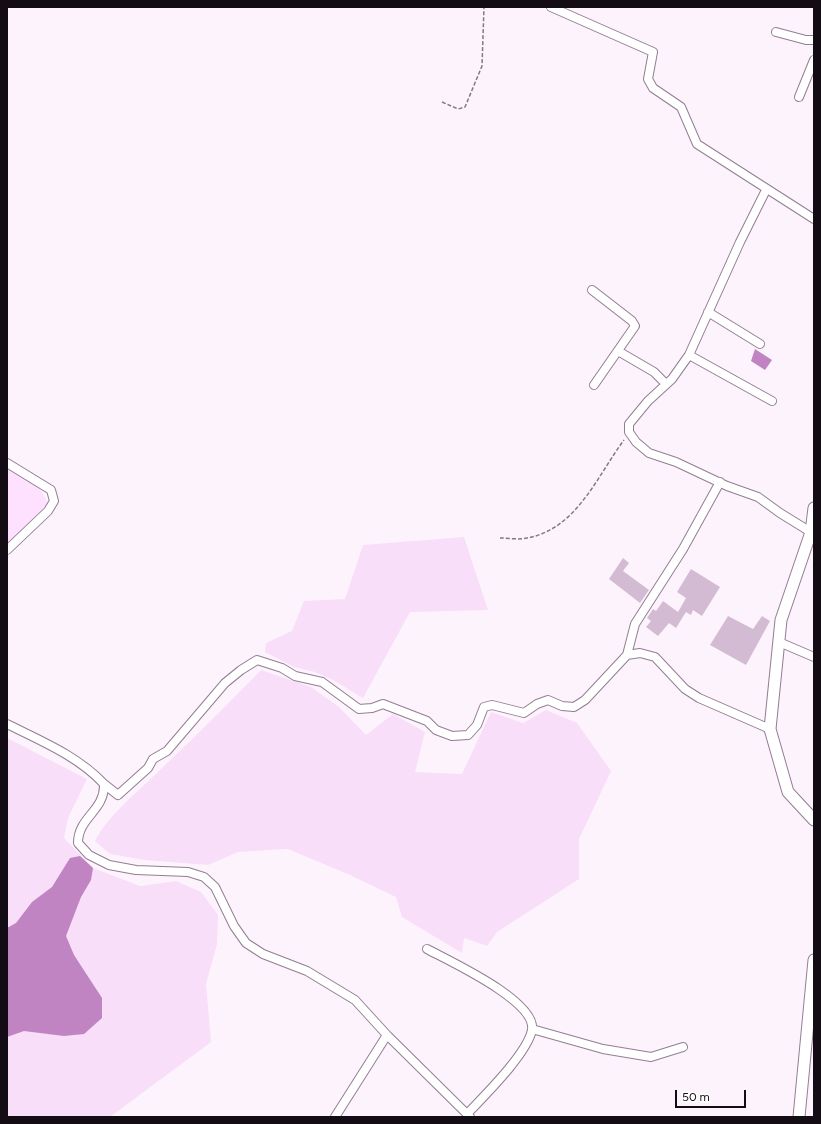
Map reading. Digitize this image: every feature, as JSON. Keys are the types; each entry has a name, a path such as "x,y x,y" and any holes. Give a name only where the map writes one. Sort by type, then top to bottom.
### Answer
{"street":[{"path":"551,7 653,52 648,79 652,88 681,107 697,144 766,190 776,193 814,219"},
{"path":"776,32 806,40 814,40"},
{"path":"799,97 814,60"},
{"path":"766,190 689,355 672,379 648,401 629,424 630,432 636,442 649,453 676,462 758,497 780,514 812,533"},
{"path":"592,290 632,321 635,326 594,384"},
{"path":"708,312 760,344"},
{"path":"618,351 654,372 666,384"},
{"path":"689,355 772,401"},
{"path":"7,463 51,490 54,501 48,511 7,550"},
{"path":"7,724 63,753 93,773 118,795 148,768 153,759 167,751 225,683 240,670 257,660 282,668 295,676 322,682 359,709 372,708 383,704 427,721 436,730 452,736 468,735 477,725 484,707 492,705 524,713 536,704 548,700 562,706 574,707 585,700 628,655 635,624 683,549 720,482"},
{"path":"814,508 812,533 781,620 770,729 788,792 814,820"},
{"path":"779,642 814,657"},
{"path":"628,655 640,653 655,657 685,689 699,698 770,729"},
{"path":"104,784 104,794 101,802 78,833 78,843 89,856 116,866 136,870 188,872 204,877 215,886 234,926 246,943 263,954 307,971 355,1000 387,1035 468,1116 514,1062 527,1043 532,1029 528,1015 514,1000 492,985 427,949"},
{"path":"799,1117 814,960"},
{"path":"532,1029 602,1049 651,1057 683,1047"},
{"path":"335,1117 387,1035"}],"path":[{"path":"442,102 458,108 465,107 482,66 484,7"},
{"path":"500,538 527,538 549,530 567,520 590,491 630,432"}],"shaded area":[{"path":"755,349 772,360 765,370 751,361"},
{"path":"7,468 39,487 48,503 7,545"},
{"path":"464,537 488,610 410,612 363,698 333,680 315,672 294,667 265,652 266,643 292,631 304,601 345,599 363,545"},
{"path":"261,670 311,687 339,707 366,735 393,714 425,732 415,772 462,774 491,712 523,723 546,710 577,723 611,771 579,839 579,879 497,932 487,946 464,938 462,953 402,917 396,897 350,875 288,849 238,852 208,865 145,860 110,854 95,841 116,812 199,733"},
{"path":"7,738 87,779 68,818 64,838 93,868 140,886 176,881 201,892 218,915 217,944 206,984 211,1042 110,1117 7,1117"},
{"path":"80,856 93,868 91,880 81,897 66,936 74,955 102,998 102,1018 84,1034 64,1036 24,1031 7,1037 7,928 16,923 32,902 52,887 70,858"}],"building":[{"path":"623,558 629,563 623,571 649,590 640,603 609,579"},
{"path":"691,569 720,587 702,616 693,610 691,615 686,612 676,628 669,623 658,636 646,627 651,621 647,618 653,609 656,611 663,601 678,612 686,598 677,592"},
{"path":"728,616 753,629 762,616 770,621 746,665 710,645"}]}
